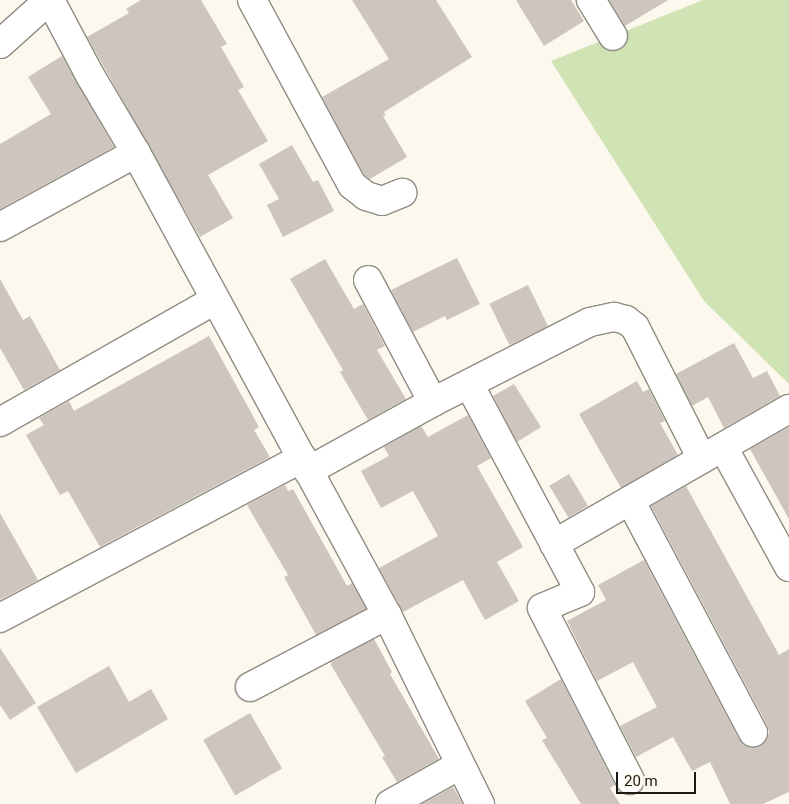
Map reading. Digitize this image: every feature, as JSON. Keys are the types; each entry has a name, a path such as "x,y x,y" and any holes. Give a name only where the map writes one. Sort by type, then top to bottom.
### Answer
{"street":[{"path":"1,42 50,0 90,77 136,153 387,615 480,804"},
{"path":"252,0 352,185 366,196 382,202 402,193"},
{"path":"591,0 613,36"},
{"path":"0,227 136,153"},
{"path":"368,280 433,402"},
{"path":"0,422 215,300"},
{"path":"0,618 590,322 614,317 626,320 635,327 712,453 789,567"},
{"path":"469,384 580,592 542,608 630,780"},
{"path":"554,544 789,409"},
{"path":"630,500 752,732"},
{"path":"250,687 387,615"},
{"path":"390,804 460,765"}],"green space":[{"path":"703,0 789,0 789,384 704,301 551,61"}],"building":[{"path":"141,0 201,0 227,44 221,47 244,87 238,90 268,141 208,175 233,218 200,237 87,37 129,13 126,9"},
{"path":"352,0 436,0 472,57 384,112 386,115 383,116 407,157 370,179 364,175 322,97 389,59"},
{"path":"516,0 571,0 584,21 544,46"},
{"path":"609,0 668,0 625,26"},
{"path":"62,56 114,147 0,209 0,144 51,114 28,77"},
{"path":"292,145 313,182 318,180 334,211 283,237 267,205 279,199 259,164"},
{"path":"457,258 480,304 447,320 445,316 413,332 391,290"},
{"path":"325,259 354,309 363,304 385,346 377,350 406,399 368,420 340,372 343,370 290,279"},
{"path":"0,279 23,320 30,316 60,370 24,390 0,348"},
{"path":"528,285 548,326 510,345 489,304"},
{"path":"209,336 259,427 254,430 270,457 100,547 68,491 60,495 26,435 44,425 39,418 69,401 74,411"},
{"path":"734,343 753,378 767,371 780,396 724,428 708,397 692,406 676,374"},
{"path":"637,381 643,392 649,389 665,421 660,423 678,455 621,488 579,414"},
{"path":"514,384 541,427 517,442 493,396"},
{"path":"468,415 491,458 477,466 523,547 497,562 519,601 485,620 463,580 403,612 379,568 438,536 413,491 381,508 361,471 389,456 384,447 421,426 428,437"},
{"path":"789,427 789,519 750,449"},
{"path":"569,474 588,506 568,518 549,486"},
{"path":"285,485 288,491 293,489 347,586 352,583 366,609 316,635 284,577 288,575 247,505"},
{"path":"686,486 779,655 789,649 789,792 763,804 730,804 710,762 692,771 673,737 636,757 620,726 657,707 633,662 597,681 567,621 606,600 598,585 644,560 739,739 744,745 752,748 760,746 766,741 769,733 767,725 651,506"},
{"path":"0,513 38,580 0,600"},
{"path":"374,639 392,672 390,674 439,759 397,782 382,757 385,756 331,665 331,662"},
{"path":"0,648 36,703 10,720 0,705"},
{"path":"109,666 129,702 151,689 168,719 76,773 37,707"},
{"path":"561,679 615,785 610,788 620,804 581,804 542,740 547,738 525,701"},
{"path":"250,713 282,768 235,795 203,740"},
{"path":"453,787 463,804 422,804"}]}
